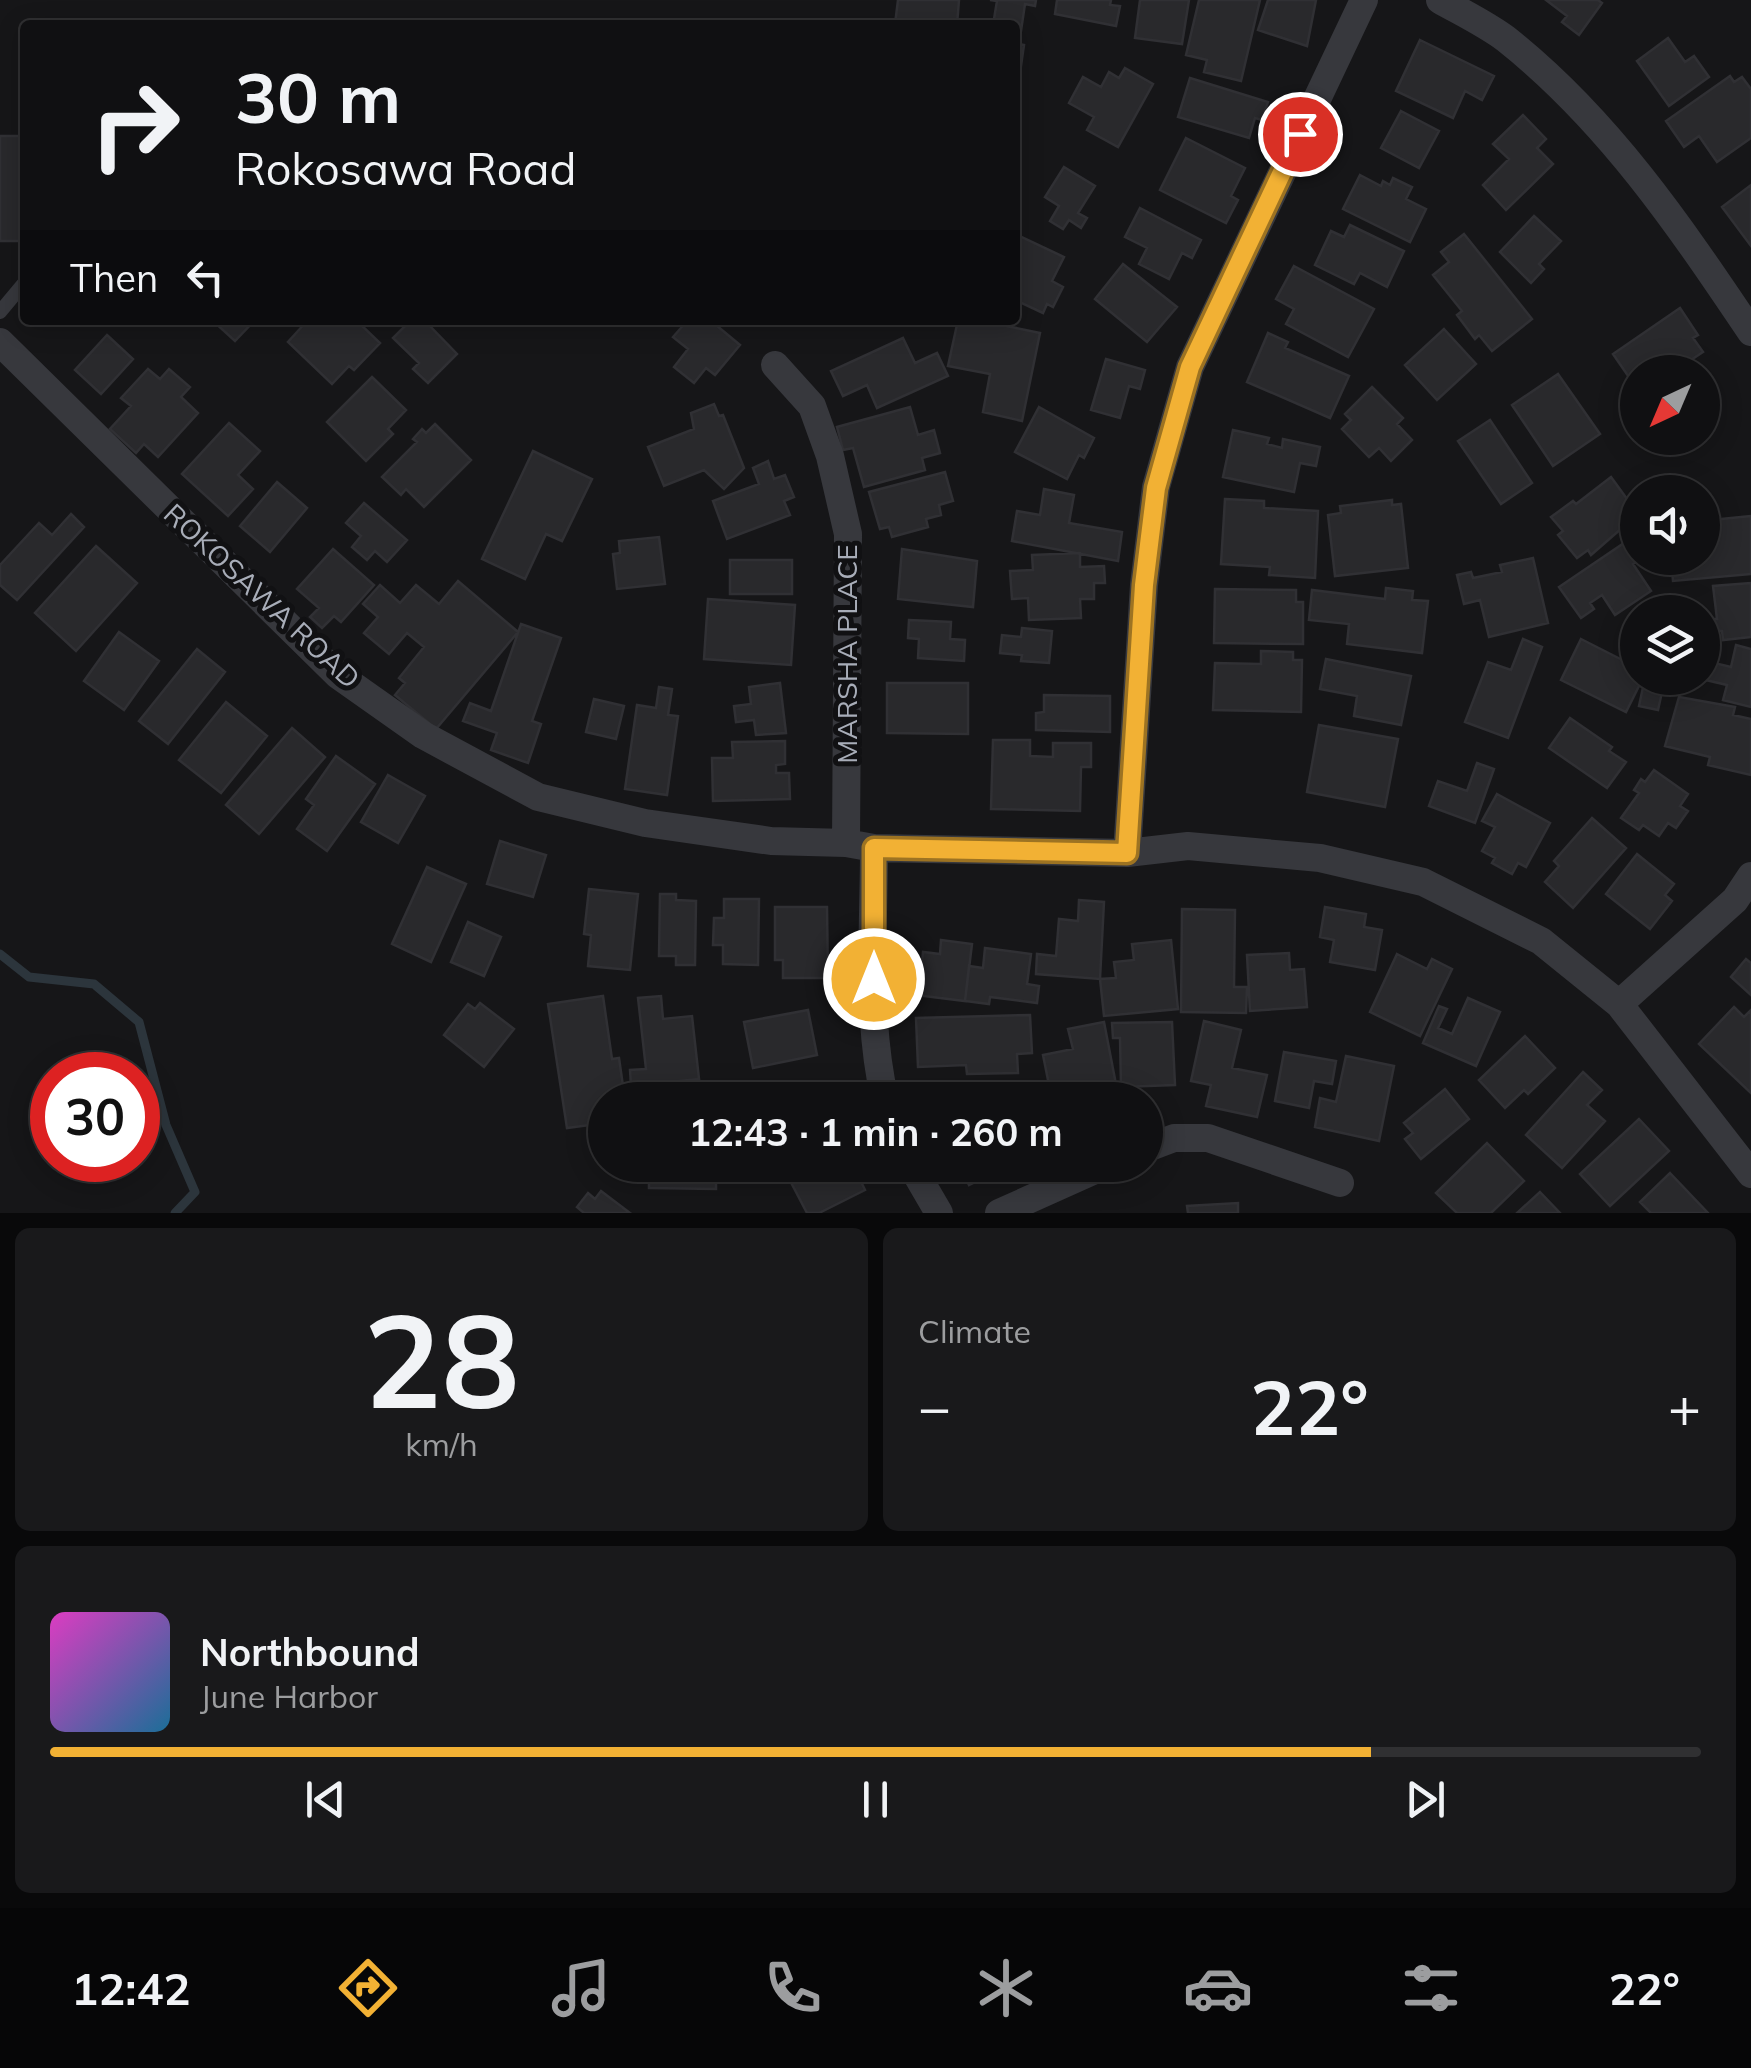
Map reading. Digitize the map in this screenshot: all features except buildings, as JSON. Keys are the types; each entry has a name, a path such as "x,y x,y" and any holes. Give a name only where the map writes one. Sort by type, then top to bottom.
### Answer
{"street":[{"path":"1127,853 1144,585 1156,488 1175,419 1190,367 1364,0"},
{"path":"1440,0 1504,37 1589,114 1665,205 1751,332"},
{"name":"ROKOSAWA ROAD","path":"0,342 338,675 423,735 538,797 645,823 771,841 846,842 874,848 1127,853 1188,846 1320,858 1423,882 1541,942 1618,1004 1751,1174"},
{"name":"MARSHA PLACE","path":"775,365 812,406 830,456 848,534 846,842"},
{"path":"874,848 874,979 881,1082"},
{"path":"1618,1004 1736,900 1751,876"},
{"path":"1163,1142 1174,1138 1208,1138 1340,1184"},
{"path":"920,1182 939,1213"},
{"path":"998,1213 1068,1182"}],"lane":[{"path":"0,312 20,288"}],"waterway":[{"path":"0,954 29,977 94,984 139,1022 166,1125 195,1192 175,1213"}],"route":[{"path":"874,979 874,848 1127,853 1144,585 1156,488 1190,367 1300,134"}]}
